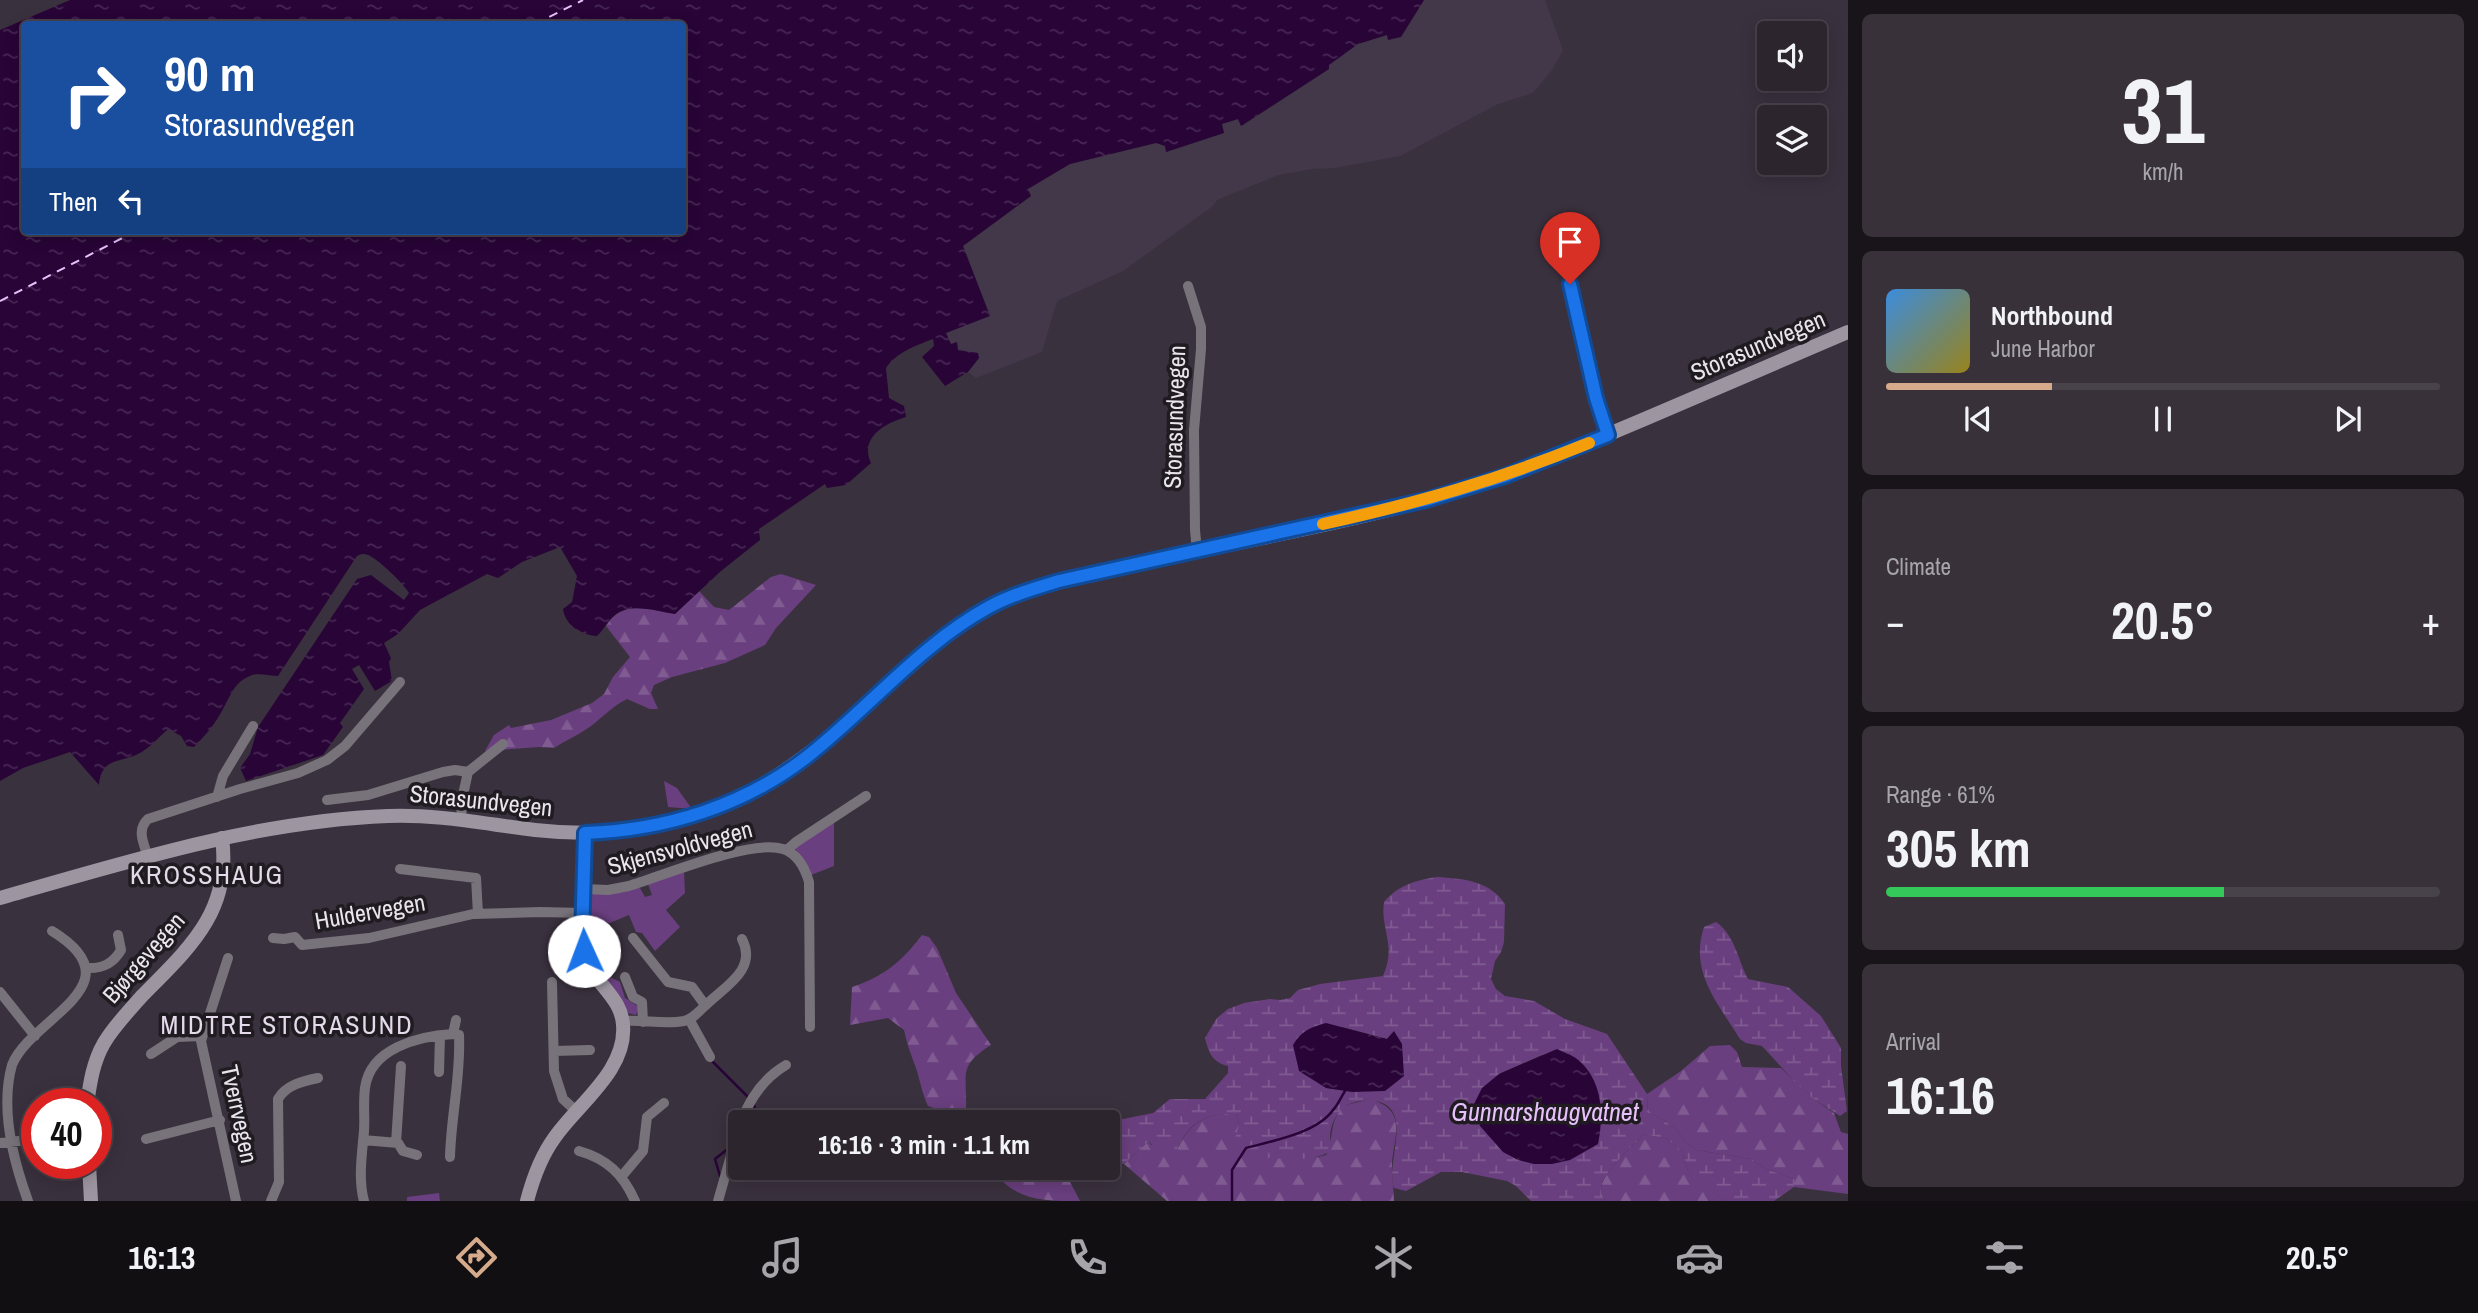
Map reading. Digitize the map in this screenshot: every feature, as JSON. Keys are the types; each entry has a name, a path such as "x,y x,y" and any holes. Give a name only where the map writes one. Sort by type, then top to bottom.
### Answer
{"main road":[{"name":"Storasundvegen","path":"0,898 222,838 279,827 356,818 407,815 461,818 533,830 585,833 631,830 671,822 720,806 790,769 958,627 1000,601 1059,581 1426,500 1505,476 1848,332"},
{"path":"527,1201 546,1152 575,1110 618,1058 623,1043 623,1021 614,1000 597,979 588,962 582,938 585,833"},
{"name":"Bjørgevegen","path":"90,1088 93,1069 116,1024 176,960 212,913 223,882 222,838"},
{"path":"89,1179 90,1201"}],"street":[{"path":"1560,252 1596,398 1608,435"},
{"name":"Storasundvegen","path":"1188,286 1201,327 1194,430 1197,551"},
{"path":"148,857 141,833 142,825 148,819 298,773 334,755 400,682"},
{"path":"217,797 223,776 253,726"},
{"path":"327,800 368,795 443,772 468,772 503,744"},
{"path":"461,818 468,772"},
{"name":"Skjensvoldvegen","path":"787,850 866,796"},
{"name":"Skjensvoldvegen","path":"584,889 608,890 629,886 760,846 787,850 799,860 809,882 810,1027"},
{"name":"Huldervegen","path":"400,869 476,878 478,914"},
{"name":"Huldervegen","path":"273,938 295,937 302,945 347,941 478,914 583,913"},
{"path":"28,1201 5,1143 8,1075 13,1062 35,1036 69,1005 84,981 86,968 67,940 52,931"},
{"path":"86,968 98,968 117,957 121,950 118,935"},
{"path":"632,938 668,982 692,987 705,1005"},
{"path":"623,1021 668,1023 689,1019 736,980 744,968 745,944 742,939"},
{"name":"Tverrvegen","path":"228,958 201,1036 236,1201"},
{"path":"625,977 634,997 642,1002 643,1022"},
{"path":"552,982 554,1071 563,1099 575,1110"},
{"path":"0,992 35,1036"},
{"path":"689,1019 710,1057"},
{"path":"453,1034 456,1020"},
{"path":"364,1201 362,1183 365,1086 377,1061 384,1054 402,1046 453,1034 459,1035 460,1045 450,1157"},
{"name":"Tverrvegen","path":"151,1054 177,1037 201,1036"},
{"path":"439,1072 440,1036"},
{"path":"554,1051 590,1050"},
{"path":"746,1110 759,1088 786,1065"},
{"path":"396,1143 401,1066"},
{"path":"271,1201 279,1182 278,1099 284,1091 304,1080 318,1078"},
{"path":"622,1176 643,1151 647,1117 664,1103"},
{"path":"146,1139 220,1120"},
{"path":"363,1140 398,1143 403,1151 417,1155"},
{"path":"579,1151 595,1156 622,1176 635,1201"},
{"path":"718,1201 728,1167"}],"shaded area":[{"path":"1424,0 1545,0 1563,50 1552,70 1533,93 1498,104 1400,156 1278,175 1217,200 1213,206 1123,271 1057,301 1042,352 976,378 968,372 979,358 975,353 958,350 956,343 951,345 946,333 990,315 963,246 1031,196 1027,189 1070,164 1157,143 1165,146 1167,152 1224,133 1222,124 1238,119 1242,126 1329,69 1328,65 1358,44 1387,35 1401,37"}],"green space":[{"path":"781,574 816,585 776,628 765,645 725,663 672,677 654,685 651,693 658,709 650,709 627,699 554,748 485,751 494,735 509,725 511,728 551,720 592,703 604,694 613,677 630,657 606,626 620,612 637,608 675,614 699,591 714,607 729,610 771,577"},
{"path":"664,781 677,788 692,809 668,807"},
{"path":"834,821 834,866 811,875 796,852 796,847"},
{"path":"684,871 685,893 666,910 680,927 655,951 642,933 636,932 629,915 600,927 597,949 608,976 620,982 625,998 639,1007 636,1015 627,1013 588,953 588,902 592,893 640,888 645,897 652,895 648,884"},
{"path":"1437,877 1466,880 1483,885 1499,896 1505,904 1504,942 1495,961 1491,979 1496,989 1505,996 1534,1001 1565,1019 1607,1034 1647,1094 1648,1113 1675,1128 1696,1150 1751,1159 1766,1169 1794,1179 1794,1187 1774,1201 1725,1201 1694,1181 1683,1152 1667,1139 1644,1134 1605,1177 1601,1191 1606,1201 1531,1201 1507,1181 1462,1172 1441,1172 1406,1191 1394,1188 1392,1178 1397,1128 1395,1117 1390,1108 1370,1100 1343,1107 1332,1124 1331,1147 1317,1157 1288,1159 1236,1154 1232,1150 1239,1124 1236,1114 1225,1114 1199,1121 1187,1132 1177,1150 1155,1149 1149,1141 1124,1164 1120,1164 1120,1120 1153,1113 1170,1099 1205,1099 1228,1073 1228,1066 1212,1056 1205,1038 1217,1018 1228,1009 1244,1003 1290,998 1298,990 1320,984 1383,976 1388,955 1384,902 1402,887","holes":["1342,1027 1387,1039 1393,1032 1353,1092 1326,1088","1542,1055 1598,1144 1499,1074"]},
{"path":"1716,922 1732,941 1748,979 1788,987 1821,1016 1841,1048 1847,1111 1840,1116 1812,1098 1762,1046 1740,1039 1723,1013 1708,986 1700,958 1704,927"},
{"path":"922,935 929,937 937,948 956,993 991,1045 973,1059 966,1071 966,1108 939,1110 928,1106 904,1030 888,1018 850,1025 852,987 892,967"},
{"path":"1730,1045 1737,1052 1742,1067 1781,1068 1812,1098 1834,1113 1841,1132 1848,1134 1848,1194 1794,1187 1794,1179 1766,1169 1751,1159 1696,1150 1675,1128 1648,1113 1647,1094 1681,1071 1710,1046"},
{"path":"1370,1099 1389,1109 1396,1124 1392,1167 1394,1201 1167,1201 1124,1164 1149,1141 1151,1145 1177,1150 1193,1126 1207,1118 1225,1114 1236,1114 1239,1124 1274,1158 1326,1155 1335,1119 1343,1106"},
{"path":"1644,1134 1667,1139 1683,1152 1687,1168 1694,1180 1725,1201 1606,1201 1601,1191 1605,1177"},
{"path":"1002,1180 1069,1180 1080,1201 1034,1198"},
{"path":"439,1193 440,1201 407,1201 407,1197"}],"water":[{"path":"70,0 1424,0 1401,37 1388,40 1387,35 1358,44 1329,65 1329,69 1241,126 1238,119 1222,124 1224,133 1166,152 1165,146 1156,143 1070,164 1028,189 1031,196 963,246 990,316 946,333 951,344 957,342 958,350 978,353 979,358 968,372 945,386 922,357 934,346 933,339 895,358 886,368 889,398 904,406 906,417 876,432 869,446 871,463 846,485 827,488 825,484 759,529 760,540 721,571 675,614 628,609 612,617 597,636 585,634 570,624 564,615 563,609 572,602 577,576 560,547 522,562 498,578 487,574 420,610 398,634 384,643 391,658 389,662 392,681 375,691 359,665 352,669 364,689 340,723 343,727 323,755 246,781 240,768 250,754 258,727 357,579 371,575 404,600 409,593 378,561 361,554 357,556 278,676 253,675 240,682 213,725 194,747 187,746 181,736 168,729 142,752 107,766 100,776 99,785 70,752 23,768 0,781 0,30 21,21"},
{"name":"Gunnarshaugvatnet","path":"1326,1023 1387,1039 1394,1031 1402,1044 1404,1076 1385,1091 1353,1092 1326,1088 1299,1071 1293,1045 1307,1030"},
{"name":"Gunnarshaugvatnet","path":"1557,1049 1586,1067 1597,1087 1601,1109 1598,1144 1570,1160 1552,1164 1534,1164 1518,1160 1503,1152 1480,1126 1474,1104 1482,1088 1499,1074"}],"waterway":[{"path":"713,1062 748,1097"},
{"path":"1232,1201 1232,1170 1246,1148 1293,1135 1316,1125 1335,1108 1345,1091"},
{"path":"753,1102 755,1110"},
{"path":"720,1176 715,1159 728,1149"}],"ferry route":[{"path":"541,21 583,0"},
{"path":"0,301 128,235"}],"slow traffic":[{"path":"1323,524 1405,506 1489,482 1589,443"}],"district":[{"name":"KROSSHAUG","path":"207,875"},
{"name":"MIDTRE STORASUND","path":"287,1025"}],"route":[{"path":"584,951 582,938 585,833 631,830 690,817 764,785 807,757 940,640 990,606 1059,581 1426,500 1505,476 1608,435 1596,398 1570,284"}]}
